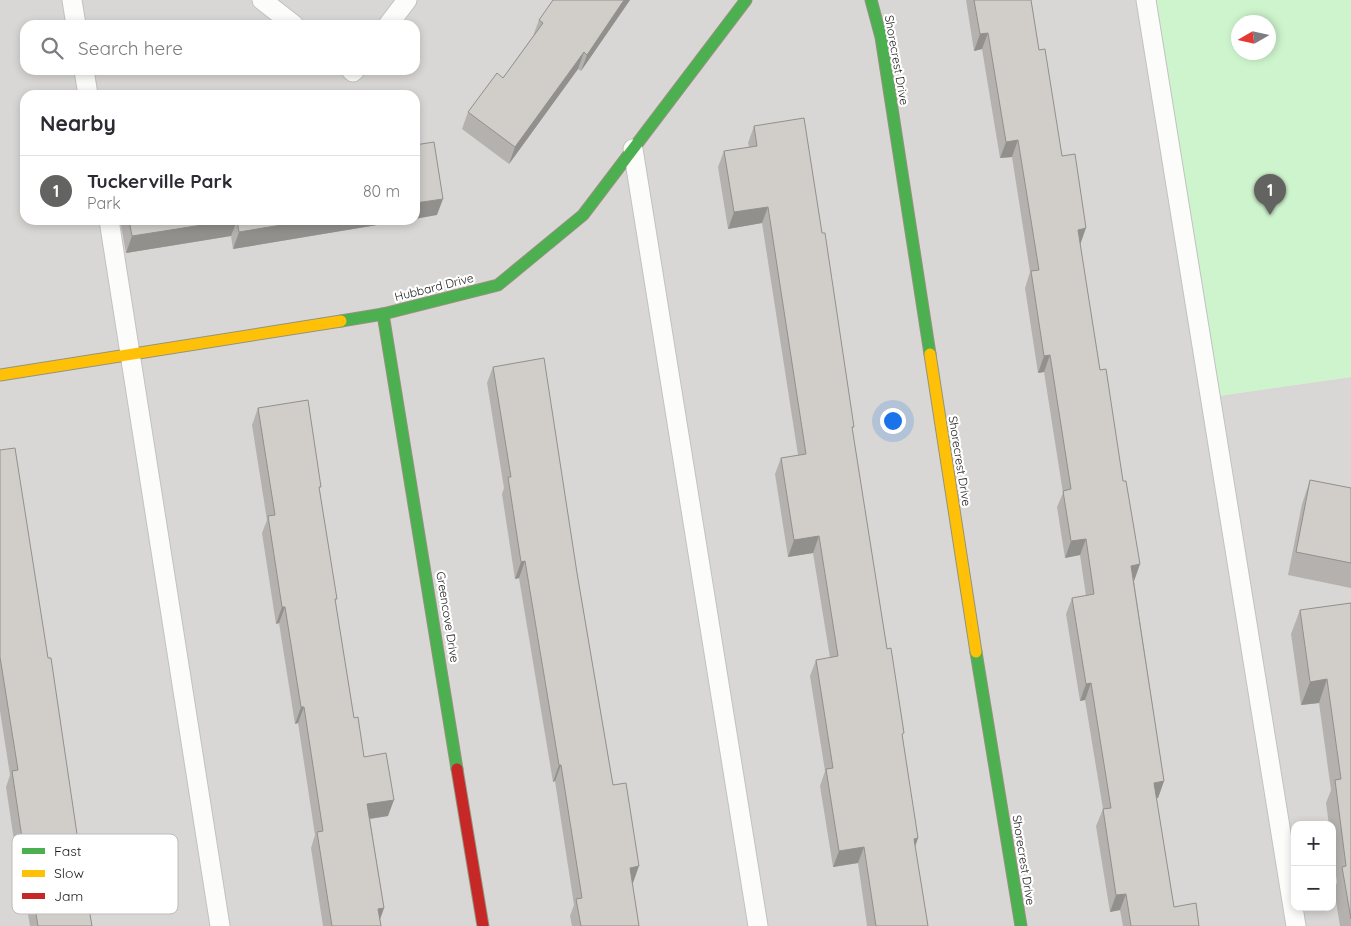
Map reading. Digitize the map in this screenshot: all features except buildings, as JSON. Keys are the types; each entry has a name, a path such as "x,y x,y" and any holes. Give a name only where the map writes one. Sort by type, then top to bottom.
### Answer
{"street":[{"name":"Hubbard Drive","path":"0,375 383,314 498,285 583,216 746,0"},
{"name":"Shorecrest Drive","path":"871,0 881,36 967,598 1021,926"},
{"name":"Greencove Drive","path":"383,314 483,926"}],"lane":[{"path":"72,0 75,20"},
{"path":"262,0 288,20"},
{"path":"392,20 407,0"},
{"path":"1146,0 1296,926"},
{"path":"85,75 87,90"},
{"path":"633,149 758,926"},
{"path":"109,225 131,354 220,926"}],"shaded area":[{"path":"0,0 1155,0 1218,396 1351,377 1351,926 0,926"}],"green space":[{"path":"1155,0 1351,0 1351,377 1218,396"}],"traffic: fast":[{"path":"341,321 383,314 498,285 583,215 746,0"},
{"path":"871,0 881,37 930,354"},
{"path":"383,314 457,769"},
{"path":"976,652 1021,926"}],"traffic: slow":[{"path":"0,375 341,321"},
{"path":"930,354 976,652"}],"traffic: jam":[{"path":"457,769 483,926"}],"place":[{"name":"Tuckerville Park","path":"1270,215"}]}
